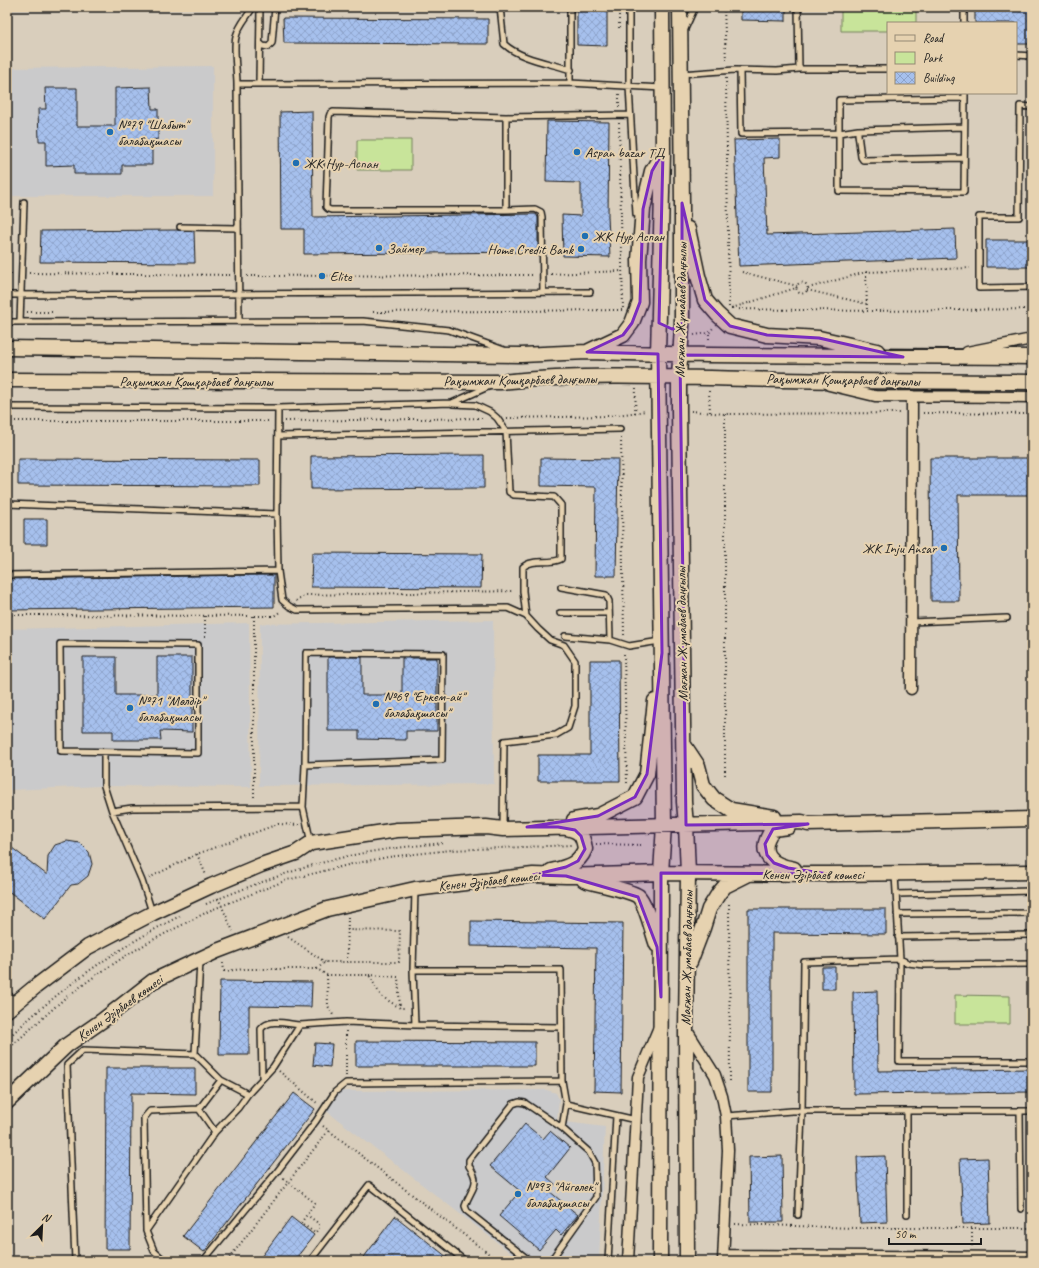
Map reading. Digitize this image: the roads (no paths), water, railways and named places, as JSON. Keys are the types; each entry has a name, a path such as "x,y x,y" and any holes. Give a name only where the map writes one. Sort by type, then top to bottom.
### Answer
{"main road":[{"name":"Мағжан Жұмабаев даңғылы","path":"660,1261 661,873 664,825 660,410 658,354 663,152 662,7"},
{"name":"Мағжан Жұмабаев даңғылы","path":"680,7 682,203 679,410 684,802 688,873 686,1029 687,1261"},
{"path":"586,352 623,335 632,323 640,302 639,260 643,209 652,171 663,152"},
{"path":"682,203 698,276 705,300 726,314 730,326 768,335 819,338 903,357"},
{"path":"659,323 664,327 681,331"},
{"name":"Рақымжан Қошқарбаев даңғылы","path":"7,348 521,355 586,352 680,355 1032,357"},
{"name":"Рақымжан Қошқарбаев даңғылы","path":"7,380 500,382 534,378 658,376 812,381 1032,382"},
{"path":"527,827 598,816 635,796 647,774 655,691 662,647"},
{"path":"684,745 698,766 703,785 714,798 731,810 805,823"},
{"path":"10,1002 88,947 153,913 261,865 296,853 311,843 398,830 486,827 503,828 1032,819"},
{"path":"805,823 773,829 765,844 767,855 774,863 788,868 828,874"},
{"path":"533,875 566,867 578,861 583,854 585,849 582,836 575,830 558,827"},
{"name":"Кенен Әзірбаев көшесі","path":"7,1102 71,1052 103,1020 153,981 238,943 327,909 415,889 533,875 566,876 661,873 895,874 1032,872"},
{"path":"687,972 709,909 719,893 725,886 751,874"},
{"path":"566,876 621,890 638,897 645,909 657,947 660,968 661,997"}],"street":[{"path":"943,357 1032,339"},
{"path":"812,381 875,396 1032,397"},
{"path":"911,689 912,396"},
{"path":"628,1261 638,1077 661,1022"},
{"path":"686,1029 715,1075 722,1096 726,1116 728,1150 723,1258 1032,1257"}],"lane":[{"path":"239,322 236,36 253,7"},
{"path":"259,83 260,7"},
{"path":"260,43 263,46 268,47 272,43 275,7"},
{"path":"500,7 504,44 509,50 571,70"},
{"path":"570,7 570,83"},
{"path":"629,7 630,115 639,260"},
{"path":"680,41 695,7"},
{"path":"798,7 799,69"},
{"path":"964,7 964,22"},
{"path":"1017,55 1032,56"},
{"path":"680,74 726,70 777,71 799,69 887,69"},
{"path":"740,70 741,134 964,127"},
{"path":"237,84 570,83 663,88"},
{"path":"965,96 964,192 839,191 839,132 839,100 965,96"},
{"path":"1032,107 1020,106 1019,217 979,217 979,288 1032,287"},
{"path":"543,292 541,212 535,210 328,209 326,207 330,114 333,112 506,117 630,115"},
{"path":"506,117 506,210"},
{"path":"858,130 861,157 863,160 964,158"},
{"path":"20,322 24,202"},
{"path":"180,227 237,228"},
{"path":"7,295 590,292"},
{"path":"7,322 364,321 449,330 521,355"},
{"path":"452,403 500,382"},
{"path":"7,407 278,408 452,403 475,405 490,412 497,418 506,431 509,492 514,495 554,497 562,505 562,559 556,562 528,563 523,567 523,591 526,616"},
{"path":"278,408 278,571 282,600 289,606 297,610 508,608 526,616 550,640 564,645 575,661 575,706 568,728 556,735 504,741 503,828"},
{"path":"278,436 620,429"},
{"path":"7,504 277,514"},
{"path":"7,575 278,571"},
{"path":"561,587 606,595 608,601 610,640"},
{"path":"560,613 609,613"},
{"path":"911,622 1007,618"},
{"path":"564,636 610,640 629,646 662,647"},
{"path":"60,644 198,645 198,753 104,752 61,751 60,644"},
{"path":"305,765 442,760 443,654 306,653 303,807 311,843"},
{"path":"104,752 104,786 112,811 142,881 153,913"},
{"path":"112,811 132,808 303,807"},
{"path":"895,874 900,959 899,1061 1032,1061"},
{"path":"415,889 412,970 416,1025"},
{"path":"896,894 1032,891"},
{"path":"897,914 1032,913"},
{"path":"898,937 1032,935"},
{"path":"195,1054 201,959"},
{"path":"798,1215 802,1112 804,962 900,959 908,963 924,965 1032,964"},
{"path":"412,970 561,970 562,1081 566,1104 562,1128"},
{"path":"262,1077 261,1029 265,1024 271,1022 300,1025 346,1022 416,1025 561,1027"},
{"path":"146,1231 215,1132 238,1108 262,1077 273,1067 300,1025"},
{"path":"75,1261 67,1066 71,1052 83,1050 195,1054 221,1080 248,1094"},
{"path":"199,1109 221,1080"},
{"path":"203,1261 276,1173 316,1121 334,1092 346,1083 562,1081"},
{"path":"530,1261 467,1211 465,1206 476,1180 469,1166 470,1160 513,1104 519,1102 525,1103 562,1128 589,1152 595,1163 596,1197 554,1256 548,1261"},
{"path":"566,1104 636,1120"},
{"path":"199,1109 215,1132"},
{"path":"165,1261 154,1251 146,1231 144,1118 150,1111 199,1109"},
{"path":"726,1116 792,1111 1032,1111"},
{"path":"907,1111 907,1214"},
{"path":"1020,1111 1021,1209"},
{"path":"608,1261 616,1116"},
{"path":"310,1261 369,1185 465,1261"}],"place":[{"name":"№79 \"Шабыт\" балабақшасы","path":"110,132"},
{"name":"Aspan bazar ТД","path":"577,152"},
{"name":"ЖК Нур-Аспан","path":"296,163"},
{"name":"ЖК Нур Аспан","path":"585,236"},
{"name":"Займер","path":"379,248"},
{"name":"Home Credit Bank","path":"581,249"},
{"name":"Elite","path":"322,276"},
{"name":"ЖК Inju Ansar","path":"944,548"},
{"name":"№69 \"Еркем-ай\" балабақшасы\"","path":"376,704"},
{"name":"№71 \"Мөлдір\" балабақшасы","path":"130,708"},
{"name":"№93 \"Айгөлек\" балабақшасы","path":"518,1194"}]}
